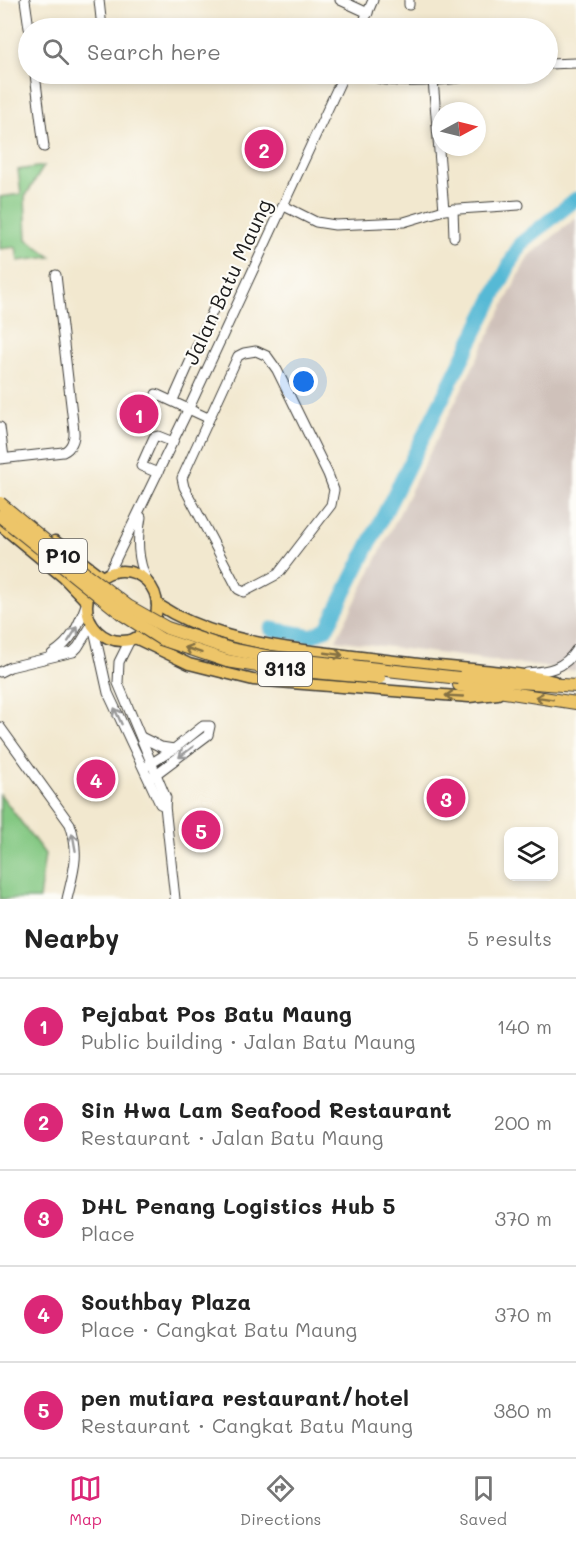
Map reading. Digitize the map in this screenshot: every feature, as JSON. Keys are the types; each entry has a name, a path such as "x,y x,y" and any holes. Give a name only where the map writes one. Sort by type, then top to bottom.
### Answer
{"highway":[{"name":"P10","path":"0,501 125,610"},
{"name":"P10","path":"0,516 125,610"},
{"name":"3113","path":"125,610 167,628 230,649 270,657 459,682 576,703"},
{"name":"3113","path":"459,682 574,686"}],"main road":[{"path":"0,501 105,575"},
{"path":"0,525 64,578 87,602"},
{"path":"130,571 147,580 156,596 157,604 154,621 143,634 133,639 119,641 108,638 93,624 88,613 87,602 90,592 105,575 130,571"},
{"path":"157,604 177,617 262,644 351,656 525,674 574,686"},
{"path":"235,637 221,642 215,652 219,665 235,676"},
{"path":"133,639 189,664 253,680 469,696 512,693"}],"street":[{"path":"25,0 28,18"},
{"path":"99,0 101,18"},
{"path":"340,0 368,13"},
{"path":"366,18 373,0"},
{"path":"558,64 576,63"},
{"path":"36,84 44,147"},
{"name":"Jalan Batu Maung","path":"105,575 143,506 339,84"},
{"path":"434,84 448,210 454,237"},
{"path":"284,206 316,222 335,225 404,222 448,210 519,205"},
{"path":"0,428 2,459 67,450 73,440 74,430 56,275"},
{"path":"173,400 214,308"},
{"path":"256,351 267,356 285,385 334,490 331,505 278,574 244,592 238,589 182,483 183,473 214,404 238,356 244,352 256,351"},
{"path":"156,394 208,417"},
{"path":"195,396 214,404"},
{"path":"158,473 141,466 154,437 158,436 173,442"},
{"name":"Jalan Batu Maung","path":"143,506 138,551 141,568 147,580"},
{"path":"47,657 64,646 74,634 87,602"},
{"path":"0,672 10,667 73,652 93,624"},
{"path":"93,624 108,693 147,780 160,804 165,806"},
{"path":"133,639 119,662 118,683 166,798 175,899"},
{"path":"525,674 559,668 570,660 576,650"},
{"path":"142,769 174,749 203,726 210,726 208,735 147,780"},
{"path":"0,727 69,824 75,840 76,857 74,875 67,899"},
{"path":"139,735 149,743 174,749"}],"shaded area":[{"path":"576,218 576,671 336,640 528,257"}],"green space":[{"path":"44,166 25,197 27,239 51,257 18,261 16,247 0,249 0,197 21,194 18,170"},
{"path":"0,794 45,854 39,899 0,899"}],"waterway":[{"path":"271,629 312,636 327,628 520,244 576,199"}],"place":[{"name":"Sin Hwa Lam Seafood Restaurant","path":"264,149"},
{"name":"Pejabat Pos Batu Maung","path":"139,414"},
{"name":"Southbay Plaza","path":"96,779"},
{"name":"DHL Penang Logistics Hub 5","path":"446,798"},
{"name":"pen mutiara restaurant/hotel","path":"201,830"}]}
